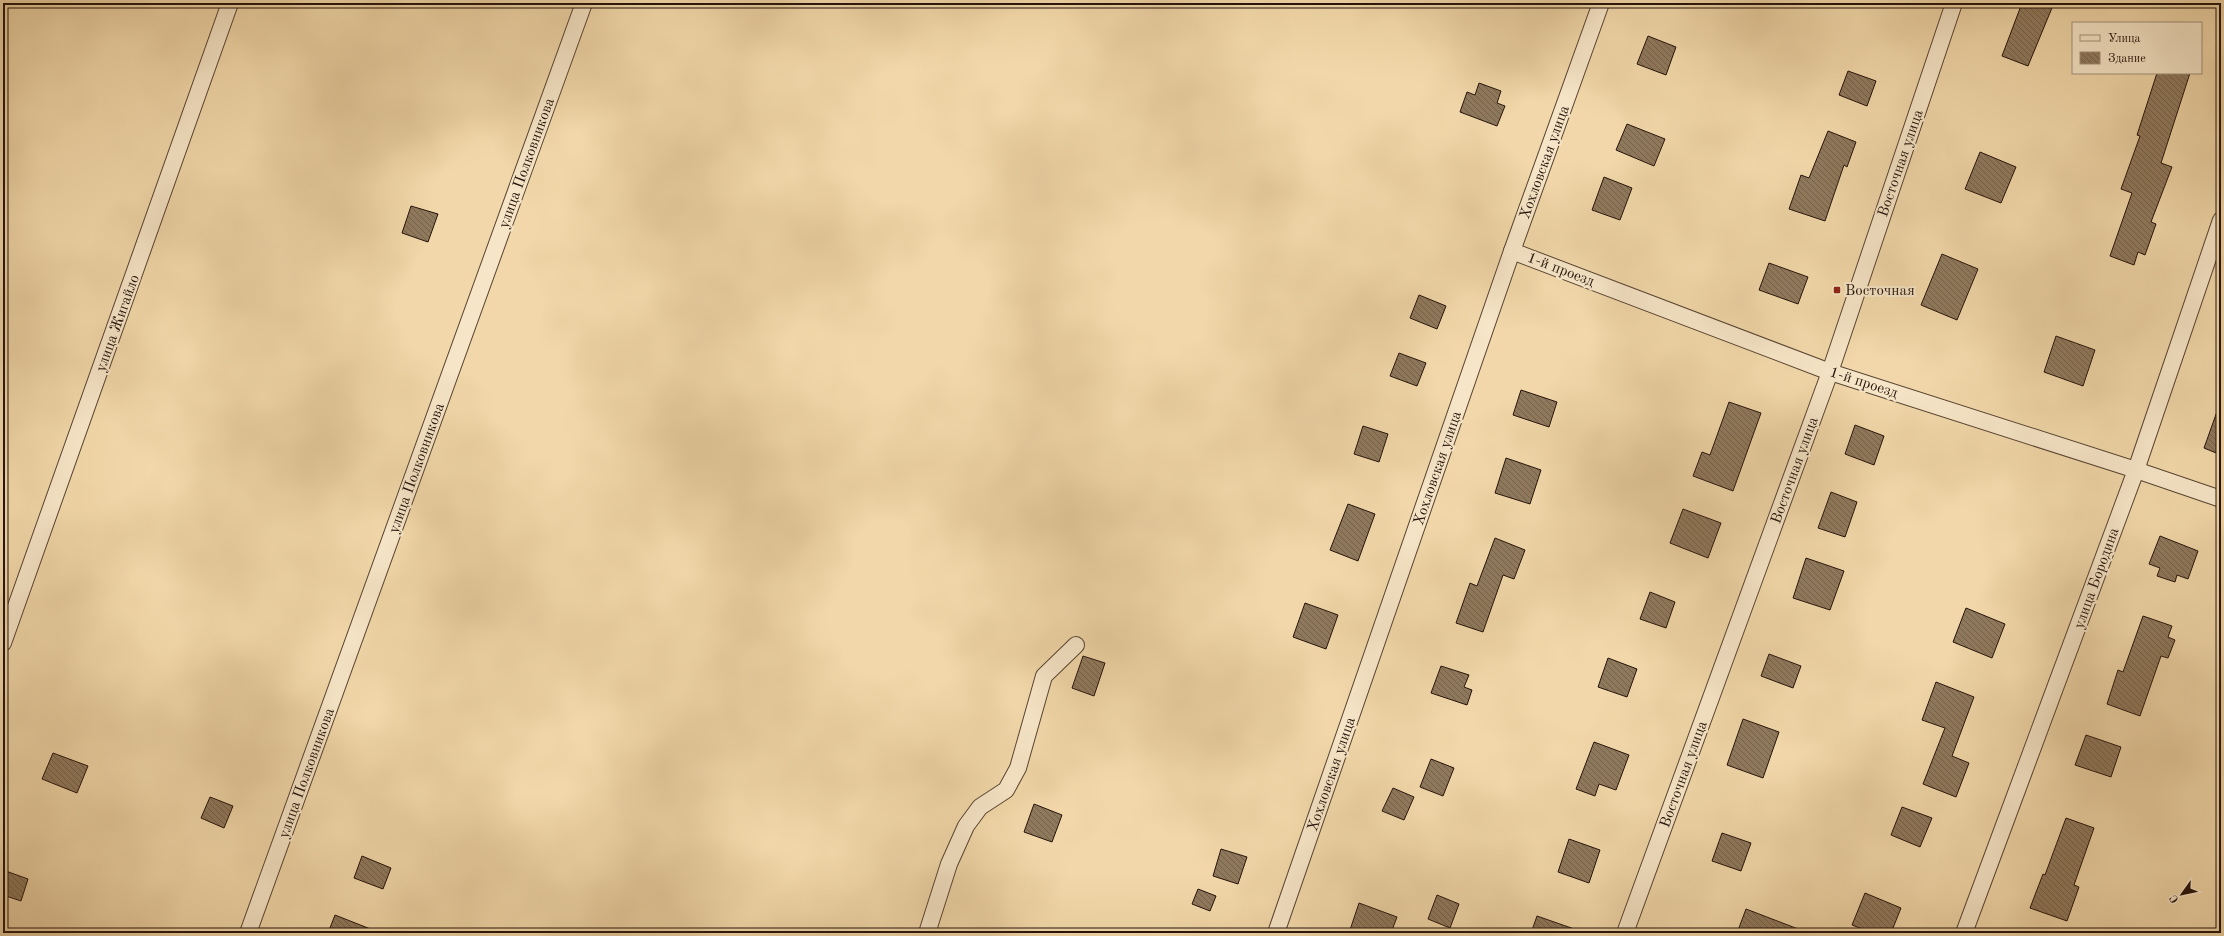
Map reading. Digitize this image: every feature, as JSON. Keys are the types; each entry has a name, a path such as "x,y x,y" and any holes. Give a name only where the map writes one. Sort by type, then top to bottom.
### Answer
{"street":[{"name":"улица Жигайло","path":"3,643 230,3"},
{"name":"улица Полковникова","path":"248,933 584,3"},
{"name":"Хохловская улица","path":"1276,933 1512,251 1601,3"},
{"name":"Восточная улица","path":"1625,933 1830,372 1954,3"},
{"name":"улица Бородина","path":"1964,933 2136,470 2221,220"},
{"name":"1-й проезд","path":"1512,251 1830,372 2136,470 2221,499"},
{"path":"927,933 948,864 966,826 980,807 1006,790 1018,768 1044,676 1076,645"}],"building":[{"path":"2022,3 2054,3 2028,66 2002,56"},
{"path":"1648,36 1676,47 1666,75 1637,64"},
{"path":"1848,71 1876,81 1867,106 1839,95"},
{"path":"2157,74 2190,74 2161,163 2172,167 2151,222 2156,224 2145,255 2138,252 2134,265 2110,256 2132,193 2121,189 2140,136 2137,135"},
{"path":"1479,83 1501,91 1497,103 1505,106 1497,126 1460,112 1467,92 1475,95"},
{"path":"1627,124 1665,139 1654,166 1616,150"},
{"path":"1828,131 1856,142 1847,167 1844,165 1825,221 1789,209 1801,175 1809,178"},
{"path":"1980,152 2016,167 2001,203 1965,189"},
{"path":"1604,177 1632,188 1620,220 1592,210"},
{"path":"411,206 438,214 428,242 402,233"},
{"path":"1942,254 1978,269 1957,320 1921,305"},
{"path":"1769,263 1808,277 1798,304 1759,290"},
{"path":"1419,295 1446,306 1437,329 1410,318"},
{"path":"2056,336 2095,350 2083,386 2044,372"},
{"path":"1399,353 1426,363 1417,386 1390,376"},
{"path":"1521,390 1557,402 1549,427 1513,415"},
{"path":"1729,402 1761,413 1733,491 1693,476 1702,452 1710,455"},
{"path":"2219,406 2221,407 2221,455 2204,448"},
{"path":"1855,425 1884,436 1874,465 1845,454"},
{"path":"1363,426 1388,434 1379,462 1354,454"},
{"path":"1506,458 1541,470 1530,504 1495,493"},
{"path":"1831,492 1857,502 1845,537 1818,528"},
{"path":"1348,504 1375,514 1358,561 1330,550"},
{"path":"1683,509 1721,523 1708,558 1670,543"},
{"path":"2160,536 2198,551 2188,579 2177,575 2175,582 2157,576 2160,568 2149,564"},
{"path":"1495,538 1525,550 1514,579 1503,575 1483,632 1456,623 1470,583 1477,586"},
{"path":"1806,558 1844,571 1830,610 1793,598"},
{"path":"1650,592 1675,602 1666,628 1640,619"},
{"path":"1305,603 1338,615 1326,649 1293,637"},
{"path":"1966,608 2005,624 1992,658 1953,642"},
{"path":"2143,616 2172,626 2168,637 2175,640 2168,658 2161,656 2140,716 2107,704 2118,670 2123,672"},
{"path":"1769,654 1801,666 1793,688 1761,676"},
{"path":"1083,656 1105,663 1094,696 1072,688"},
{"path":"1608,658 1637,669 1627,697 1598,687"},
{"path":"1441,666 1469,675 1464,687 1472,690 1467,705 1431,693"},
{"path":"1936,682 1974,697 1952,756 1969,763 1956,797 1923,784 1945,728 1922,720"},
{"path":"1743,719 1779,732 1763,778 1727,765"},
{"path":"2086,735 2121,747 2111,777 2075,765"},
{"path":"1594,742 1629,755 1616,790 1599,784 1595,796 1576,789"},
{"path":"53,753 88,766 77,793 42,779"},
{"path":"1431,759 1454,768 1443,796 1420,787"},
{"path":"1393,788 1414,797 1404,820 1382,811"},
{"path":"210,797 233,806 224,828 201,818"},
{"path":"1034,804 1062,815 1052,842 1024,832"},
{"path":"1902,807 1932,818 1920,847 1891,835"},
{"path":"2066,818 2094,828 2074,885 2079,887 2067,921 2030,908 2043,874 2045,875"},
{"path":"1722,833 1751,843 1741,871 1712,861"},
{"path":"1569,839 1600,850 1589,883 1558,872"},
{"path":"1221,849 1247,857 1238,884 1213,876"},
{"path":"362,856 391,868 383,889 354,878"},
{"path":"3,870 28,879 21,901 3,895"},
{"path":"1198,889 1216,896 1210,911 1192,904"},
{"path":"1865,893 1901,908 1891,933 1873,933 1852,925"},
{"path":"1437,895 1459,904 1450,928 1428,919"},
{"path":"1359,903 1397,917 1391,933 1349,933"},
{"path":"1746,909 1806,932 1806,933 1737,933"},
{"path":"335,915 378,932 378,933 328,933"},
{"path":"1537,916 1580,931 1579,933 1531,933"}],"place":[{"name":"Восточная","path":"1837,290"}]}
